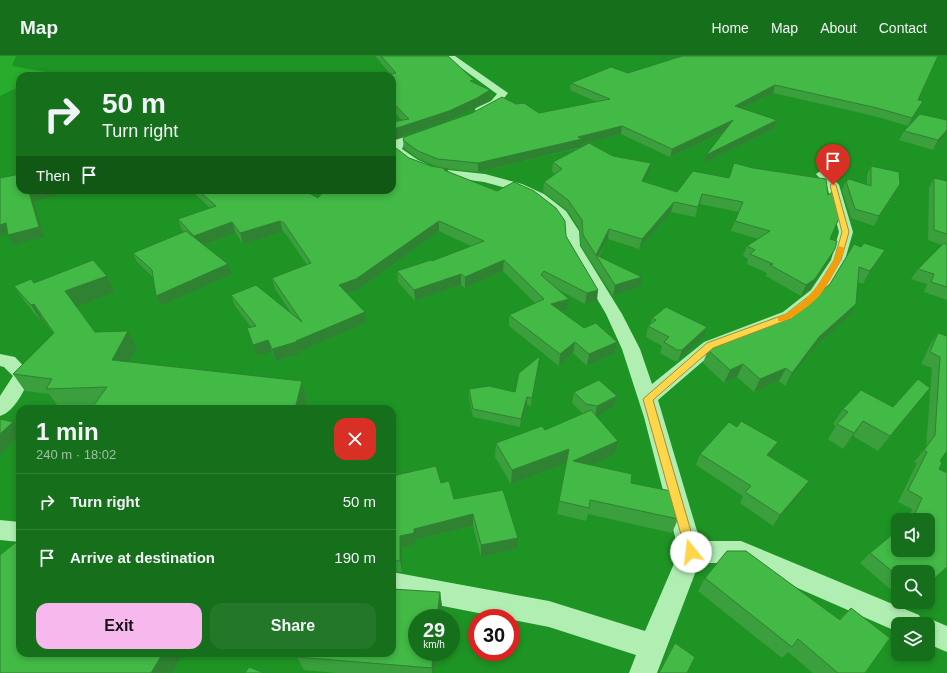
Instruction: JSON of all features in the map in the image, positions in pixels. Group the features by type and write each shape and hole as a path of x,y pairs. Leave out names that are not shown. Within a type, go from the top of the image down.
{"street":[{"path":"449,56 503,94 495,103 467,117"},
{"path":"439,128 400,142 396,150 414,163 436,172 485,178 518,187 539,197 561,214 572,231 573,246 614,314 631,349 691,552 652,647 643,673"},
{"path":"647,399 710,346 789,316 817,293 838,260 846,232 833,185 822,174"},
{"path":"0,360 9,361 23,375 11,396 0,409"},
{"path":"0,530 16,532"},
{"path":"691,552 742,552 894,617"},
{"path":"396,585 549,614 652,647"},
{"path":"935,634 947,639"}],"green space":[{"path":"0,56 16,56 12,66 46,72 16,72 16,88 0,96"}],"building":[{"path":"381,56 448,56 474,80 470,81 490,90 449,111 396,128 396,121 409,119 396,106 395,72"},
{"path":"682,56 938,56 918,100 923,101 912,118 877,108 775,85 735,106 777,120 706,155 733,120 672,149 622,126 578,137 582,139 478,163 438,159 418,151 403,140 404,137 472,113 502,97 516,104 524,103 539,113 610,99 571,83 611,67 628,73"},
{"path":"920,114 947,120 947,130 938,140 904,131"},
{"path":"589,143 613,156 651,163 642,181 677,192 693,171 729,178 734,163 753,168 826,179 828,195 834,191 840,216 830,239 837,241 835,249 815,279 806,285 770,265 773,264 750,254 755,250 747,246 770,231 735,221 743,202 702,194 698,207 674,202 642,239 609,229 596,255 642,277 615,285 583,235 582,220 568,200 544,182 562,169 553,162"},
{"path":"396,148 409,158 431,166 448,169 444,170 497,191 514,182 534,191 556,208 565,221 566,236 598,290 587,293 544,271 541,275 569,299 551,304 584,328 596,323 617,342 589,354 575,342 560,354 509,315 544,299 504,260 465,277 461,274 414,290 397,271 431,260 432,261 484,241 439,221 356,279 339,285 365,312 296,342 272,349 268,340 253,345 247,328 256,326 231,295 256,285 302,322 272,278 311,263 284,223 280,221 240,233 232,222 194,236 178,219 216,206 202,194 311,194 318,198 321,194 396,194"},
{"path":"871,166 899,172 900,184 879,216 855,209 846,181 849,179 871,186"},
{"path":"16,175 16,194 30,194 39,227 8,235 6,223 0,225 0,178"},
{"path":"934,178 947,181 947,234 934,230"},
{"path":"186,231 228,264 156,296 152,270 133,253"},
{"path":"864,243 885,250 870,271 859,267 856,304 819,337 792,373 786,368 760,379 743,364 730,370 708,350 762,328 768,321 776,318 782,321 794,311 802,308 830,284 854,244 861,247"},
{"path":"944,243 947,245 947,287 931,282 934,274 918,269"},
{"path":"93,260 107,276 65,291 95,332 128,331 112,360 302,381 296,405 94,405 107,387 46,389 52,379 13,374 54,333 34,304 31,305 14,286 31,279 34,283"},
{"path":"666,307 707,327 682,350 677,350 664,342 669,337 648,326 656,320 652,318"},
{"path":"938,333 947,336 947,451 940,461 942,463 939,469 947,473 947,567 935,578 935,565 891,565 891,570 870,553 891,536 891,557 935,557 935,513 915,513 922,498 908,490 927,452 924,450 935,435 940,357 930,352"},
{"path":"540,356 532,398 527,397 521,419 473,409 469,389 489,386 515,392 519,373"},
{"path":"918,379 930,388 890,436 863,421 854,433 837,424 848,412 843,409 861,390 893,407"},
{"path":"599,380 617,396 597,406 586,404 574,392"},
{"path":"591,410 618,441 573,461 632,474 631,483 671,491 678,519 590,500 589,508 559,501 569,449 512,470 496,443 542,426 545,430"},
{"path":"0,419 13,422 0,434"},
{"path":"741,421 778,442 767,455 809,481 780,515 745,492 751,486 700,454 729,422 737,427"},
{"path":"436,466 441,483 449,481 454,499 503,490 518,538 481,545 473,514 414,529 414,533 400,536 400,561 396,560 396,475"},
{"path":"16,542 16,657 161,657 151,673 0,673 0,555"},
{"path":"727,551 746,551 840,620 851,608 890,638 865,673 838,673 798,639 792,647 705,578"},
{"path":"396,589 440,592 438,609 408,609 408,661 432,661 432,668 297,657 396,657"},
{"path":"675,643 695,657 687,673 659,673"},
{"path":"249,667 264,673 245,673"}],"slow traffic":[{"path":"781,319 789,316 817,293 838,260 841,248"}],"route":[{"path":"691,552 654,417 647,399 710,346 789,316 817,293 838,260 846,232 833,185"}]}
